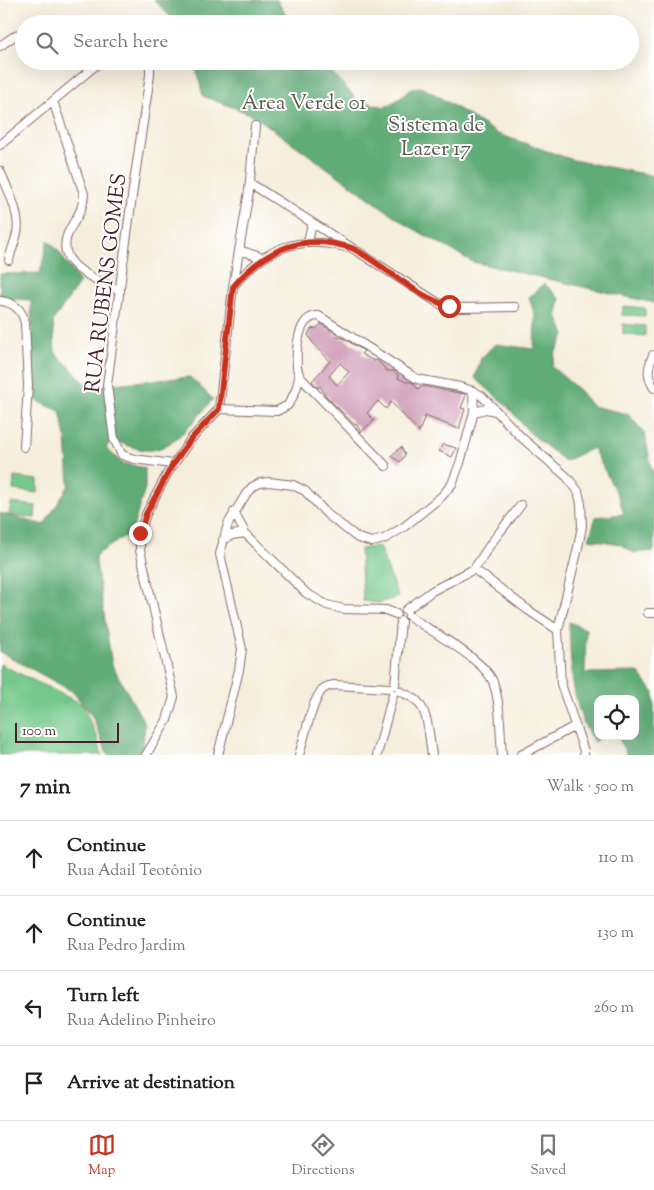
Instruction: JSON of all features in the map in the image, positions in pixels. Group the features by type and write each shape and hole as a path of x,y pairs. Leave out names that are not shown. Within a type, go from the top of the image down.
{"street":[{"path":"0,46 15,36"},
{"path":"0,145 90,70"},
{"name":"RUA RUBENS GOMES","path":"150,70 107,384 108,404 116,446 122,455 128,458 173,464"},
{"path":"53,101 84,194 83,206 67,236 66,252 77,270 120,291"},
{"path":"146,755 167,720 174,697 140,550 140,533 146,514 173,464 191,439 219,409 233,287 250,183 256,126"},
{"path":"0,171 18,223 9,260"},
{"path":"250,183 440,304 458,308 515,307"},
{"path":"308,242 312,223"},
{"path":"233,287 244,274 263,258 288,246 308,242 325,242 353,248"},
{"path":"239,250 263,258"},
{"path":"0,301 14,304 24,317 25,323 28,386 24,446"},
{"path":"386,466 299,376 297,368 301,328 306,320 319,316 417,379 473,391 482,396 521,437 567,477 578,491 581,504 582,526 558,630 561,684 584,755"},
{"path":"653,355 648,368 648,375 654,388"},
{"path":"219,409 270,411 283,409 292,399 299,376"},
{"path":"218,755 239,670 242,649 220,554 228,524 246,494 252,487 260,483 269,482 293,485 306,491 328,515 358,538 372,542 384,539 404,527 448,492 457,473 474,412 473,391"},
{"path":"474,412 486,409 497,411"},
{"path":"377,755 394,690 405,616 432,591 474,569 521,505"},
{"path":"234,512 245,533 306,593 327,605 343,609 386,610 396,614 400,609 405,616 450,643 487,671 493,681 497,697 502,755"},
{"path":"223,540 232,534 245,533"},
{"path":"474,569 558,630"},
{"path":"299,755 315,703 322,690 327,686 334,685 394,690 414,698 422,707 432,755"},
{"path":"521,755 575,726"}],"green space":[{"path":"154,0 277,0 286,15 168,15"},
{"name":"Área Verde 01","path":"196,70 330,70 357,100 385,107 399,99 412,88 420,87 433,93 498,134 573,160 654,176 654,303 473,262 407,225 253,115 203,96"},
{"path":"48,240 57,249 80,282 53,321 55,352 88,386 190,377 213,399 184,432 165,446 146,450 112,440 106,448 122,463 145,468 145,488 132,531 95,556 112,665 145,724 143,746 136,755 108,755 92,716 72,691 0,652 0,513 44,525 69,485 66,438 60,411 33,399 31,300 0,298 0,274 40,273"},
{"path":"544,283 560,299 557,315 565,335 555,353 552,367 580,391 592,406 628,414 645,434 654,474 654,551 634,553 620,544 589,539 596,517 624,514 619,498 593,448 565,461 529,432 507,406 475,378 481,358 495,344 534,349 535,316 529,297"},
{"path":"623,306 645,308 645,316 622,315"},
{"path":"623,324 645,326 645,336 623,334"},
{"path":"14,477 38,480 38,493 13,490"},
{"path":"11,503 36,506 35,518 9,515"},
{"path":"379,546 398,597 378,603 363,601 360,549"},
{"path":"569,622 586,629 585,673 638,672 654,693 654,755 627,755 620,740 639,740 639,695 594,695 594,740 597,740 594,742 580,714 571,668"},
{"path":"0,664 82,704 97,737 102,755 0,755"}],"building":[{"path":"321,324 337,337 343,338 364,351 361,354 374,361 377,360 387,371 393,371 399,376 398,378 406,382 412,382 418,389 421,386 465,394 461,408 465,409 459,429 425,416 419,432 391,402 386,409 378,401 367,413 374,420 361,432 356,424 326,396 320,386 318,388 312,381 330,361 308,335 311,329 317,328","holes":["340,363 349,372 337,385 329,376"]},
{"path":"443,444 456,448 452,457 439,451"},
{"path":"401,447 405,455 400,462 391,456"}],"route":[{"path":"140,533 146,514 173,464 191,439 219,409 233,287 244,274 263,258 288,246 308,242 325,242 353,248 416,290 440,304 449,306"}],"park label":[{"name":"Sistema de Lazer 17","path":"436,136"}]}
